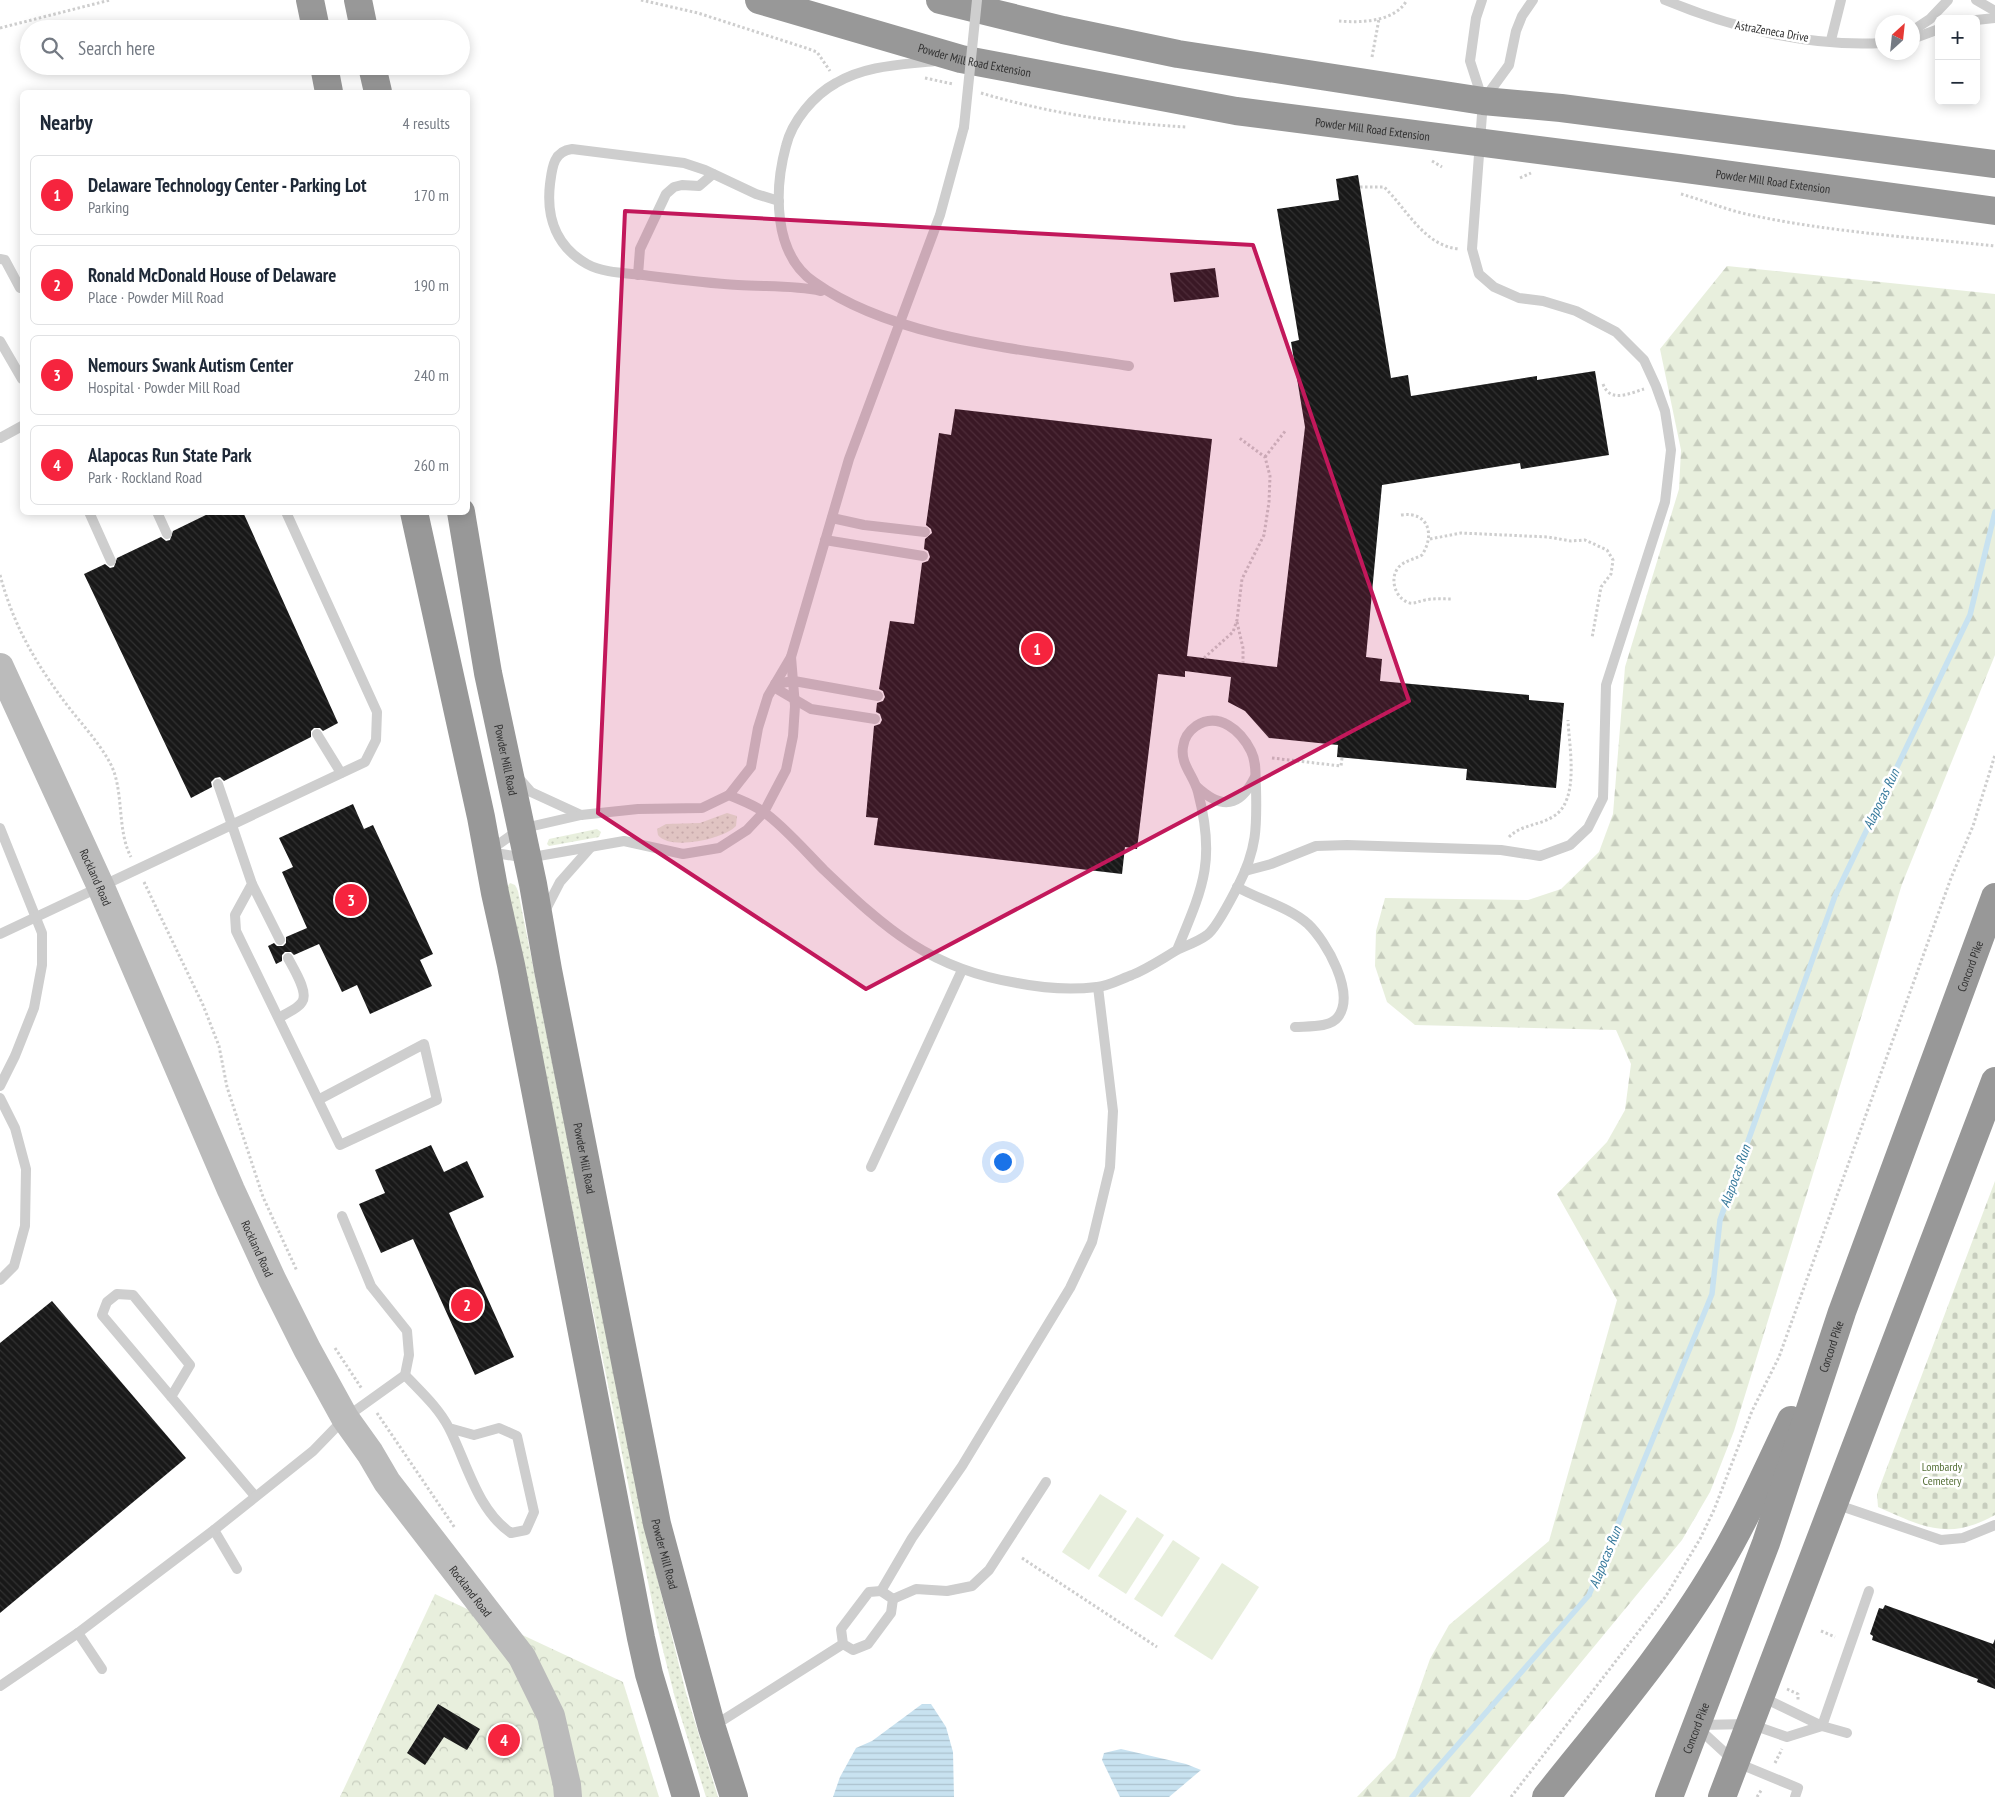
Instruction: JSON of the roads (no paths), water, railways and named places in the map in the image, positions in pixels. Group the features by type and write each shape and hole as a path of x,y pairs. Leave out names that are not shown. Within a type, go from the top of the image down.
{"highway":[{"path":"310,0 314,20"},
{"path":"358,0 362,20"},
{"name":"Powder Mill Road Extension","path":"759,0 961,59 1236,111 1480,144 1689,169 1995,211"},
{"path":"940,0 1063,30 1178,54 1483,101 1562,108 1995,164"},
{"path":"326,75 329,90"},
{"path":"374,75 378,90"},
{"path":"415,515 487,852 641,1638 649,1674 686,1797"},
{"name":"Powder Mill Road","path":"461,515 507,766 527,858 657,1524 712,1728 734,1797"},
{"name":"Concord Pike","path":"1669,1797 1766,1544 1842,1312 1995,897"},
{"path":"1722,1797 1995,1081"},
{"path":"1546,1797 1661,1650 1716,1570 1743,1521 1842,1312"}],"street":[{"name":"Rockland Road","path":"0,667 100,885 231,1190 307,1349 345,1418 370,1453 387,1482 522,1657 551,1716 568,1797"}],"lane":[{"path":"487,852 520,829 581,815 638,809 702,808 729,795 751,767 758,728 768,696 791,657 849,458 940,215 964,127 978,0"},
{"path":"1245,871 1271,864 1316,846 1347,845 1502,850 1540,856 1570,845 1588,828 1603,798 1606,684 1665,502 1671,450 1665,411 1644,360 1616,332 1576,311 1519,298 1494,287 1478,274 1472,249 1483,101 1470,61 1476,18 1482,0"},
{"path":"1483,101 1509,65 1516,32 1522,16 1533,0"},
{"name":"AstraZeneca Drive","path":"1665,0 1738,26 1800,38 1875,43"},
{"path":"1831,40 1841,0"},
{"path":"1920,26 1930,19 1948,0"},
{"path":"1976,0 1995,11"},
{"path":"1980,20 1995,18"},
{"path":"1920,36 1935,30"},
{"path":"830,293 799,269 788,252 782,230 779,201 786,145 810,103 836,83 874,67 961,59"},
{"path":"779,201 756,194 684,163 572,149 565,150 556,158 548,201 553,226 558,237 576,257 590,266 610,271 738,285 793,287 830,293 900,323 941,336 1129,366"},
{"path":"638,274 640,249 666,194 674,187 682,185 700,186 713,174"},
{"path":"0,259 5,260 20,288"},
{"path":"0,341 20,373"},
{"path":"0,438 20,427"},
{"path":"89,515 111,561"},
{"path":"158,515 168,534"},
{"path":"0,934 100,885 365,762 376,740 377,712 287,515"},
{"path":"832,518 864,525 925,532"},
{"path":"826,540 923,556"},
{"path":"487,852 527,858 624,841 683,854 719,848 747,830 764,812 786,770 794,736 794,682 791,657"},
{"path":"775,684 794,682 878,696"},
{"path":"775,684 777,689 811,709 875,719"},
{"path":"729,795 764,812 894,933 930,956 962,970 993,980 1034,986 1098,987 1149,968 1177,950 1209,934 1245,871 1257,832 1255,761 1250,749 1240,735 1229,725 1216,720 1204,722 1193,728 1186,737 1182,750 1184,764 1197,787 1206,826 1206,869 1199,898 1177,950"},
{"path":"317,734 341,773"},
{"path":"507,766 532,792 581,815"},
{"path":"1197,787 1208,797 1219,803 1230,802 1241,797 1255,776"},
{"path":"218,784 252,884 280,940"},
{"path":"0,828 42,933 42,965 34,1008 15,1056 0,1086"},
{"path":"539,923 560,882 591,847"},
{"path":"252,884 235,915 236,931 279,1018 318,1100 340,1145 437,1100 424,1044 318,1100"},
{"path":"1237,887 1258,899 1282,908 1308,924 1326,946 1337,968 1344,1004 1338,1017 1327,1024 1295,1027"},
{"path":"279,1018 301,1004 304,998 303,989 288,958"},
{"path":"871,1167 962,970"},
{"path":"881,1591 912,1538 962,1466 1060,1305 1092,1242 1110,1167 1113,1111 1098,987"},
{"path":"0,1098 14,1128 26,1169 25,1226 14,1266 0,1280"},
{"path":"0,1686 78,1633 214,1530 254,1496 313,1451 345,1418 368,1399 405,1375 409,1355 407,1331 371,1286 342,1216"},
{"path":"171,1397 190,1365 183,1353 133,1295 117,1294 107,1302 102,1315 254,1496"},
{"path":"405,1375 436,1408 449,1428 477,1490 496,1523 511,1533 526,1530 534,1512 517,1436 498,1428 474,1435 449,1428"},
{"path":"893,1599 916,1589 947,1590 972,1586 990,1570 1046,1482"},
{"path":"1834,1504 1942,1540 1963,1538 1995,1525"},
{"path":"214,1530 237,1568"},
{"path":"843,1644 841,1628 870,1592 881,1591 893,1599"},
{"path":"1822,1726 1869,1591"},
{"path":"843,1644 853,1650 868,1644 891,1613 893,1599"},
{"path":"78,1633 102,1669"},
{"path":"712,1728 843,1644"},
{"path":"1761,1696 1822,1726 1846,1733"},
{"path":"1696,1725 1750,1724 1788,1737 1822,1726"},
{"path":"1696,1725 1735,1762 1796,1793"}],"water":[{"path":"922,1704 931,1704 946,1727 953,1752 954,1797 833,1797 840,1777 856,1748 872,1741"},
{"path":"1121,1749 1186,1764 1201,1770 1169,1797 1120,1797 1102,1760 1104,1753"}],"waterway":[{"name":"Alapocas Run","path":"1412,1797 1589,1595 1712,1294 1720,1220 1835,896 1970,615 1995,512"}],"place":[{"name":"Delaware Technology Center - Parking Lot","path":"1037,649"},
{"name":"Nemours Swank Autism Center","path":"351,900"},
{"name":"Ronald McDonald House of Delaware","path":"467,1305"},
{"name":"Alapocas Run State Park","path":"504,1740"}],"park label":[{"name":"Lombardy Cemetery","path":"1942,1473"}]}
